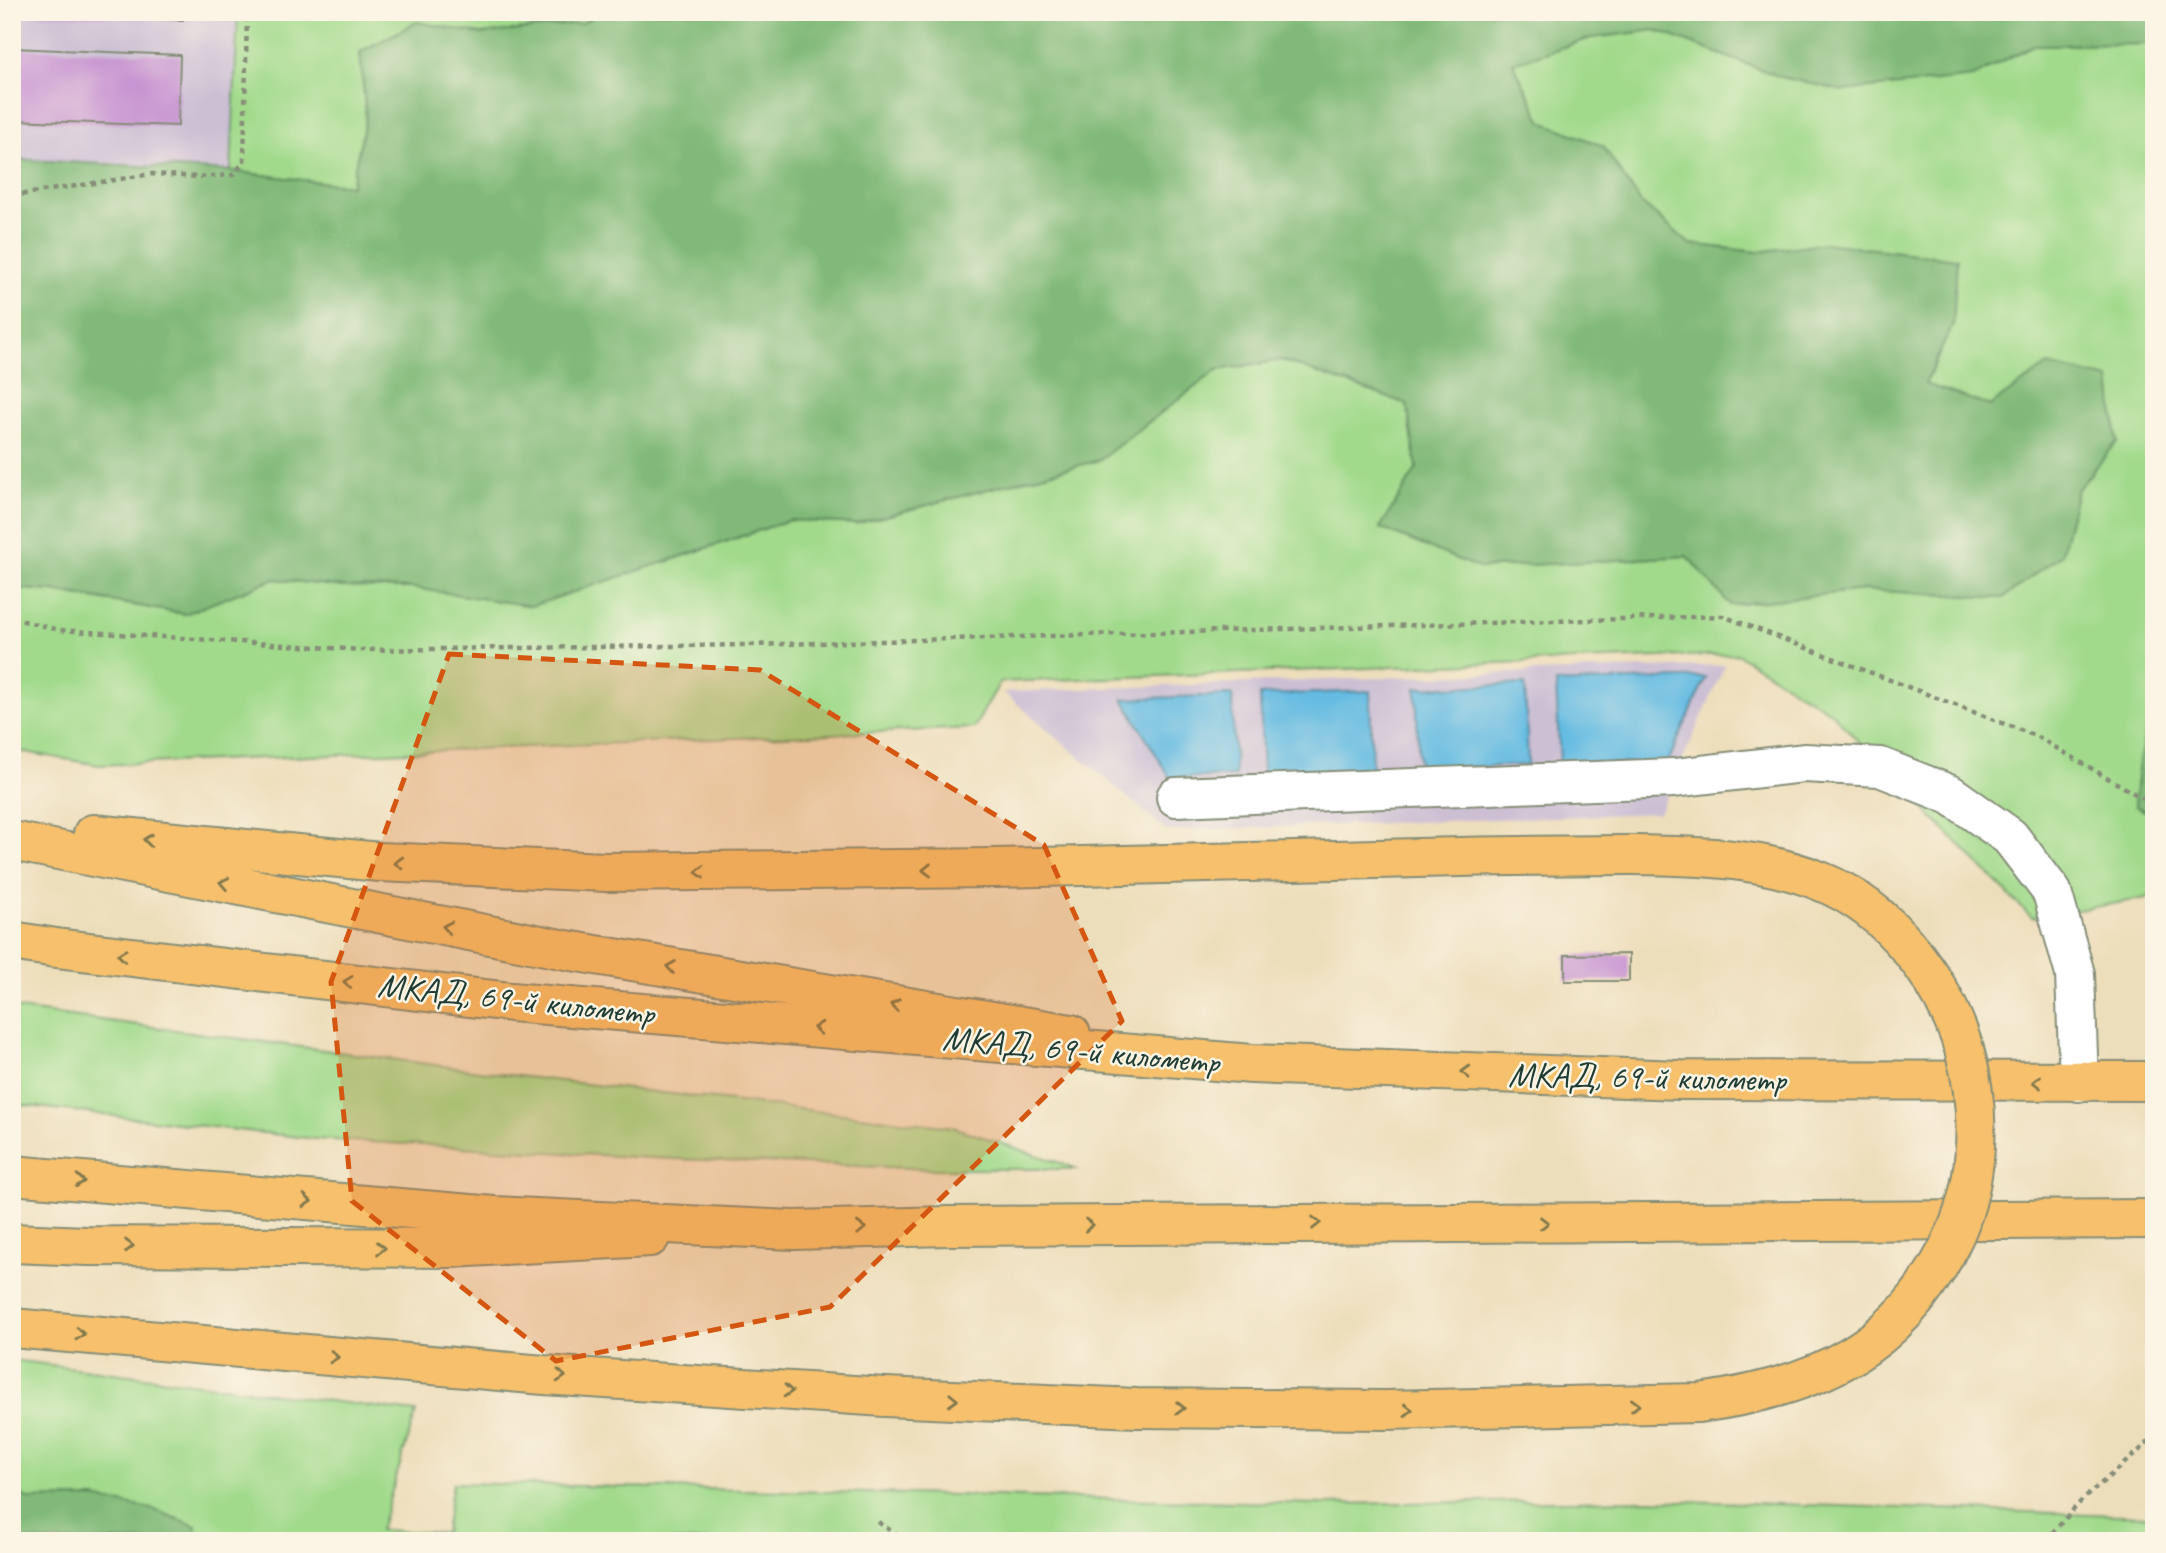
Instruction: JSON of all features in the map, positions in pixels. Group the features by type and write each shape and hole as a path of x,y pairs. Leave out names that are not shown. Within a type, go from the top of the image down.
{"main road":[{"path":"12,826 380,862 606,872 995,868 1572,855 1703,856 1782,868 1824,882 1859,903 1891,929 1941,993 1958,1030 1970,1070 1975,1138 1969,1192 1956,1231 1938,1268 1914,1302 1887,1332 1855,1354 1819,1373 1782,1387 1743,1397 1699,1403 1385,1410 1137,1408 885,1397 544,1375 12,1328"},
{"path":"12,841 566,950 1252,1064"},
{"name":"МКАД, 69-й километр","path":"12,940 511,1002 1252,1064 1680,1080 2154,1081"},
{"path":"12,1175 494,1216 793,1230"},
{"path":"12,1243 87,1246 452,1248 793,1230 989,1225 2154,1219"}],"lane":[{"path":"1175,797 1674,778 1804,763 1880,767 1951,794 2010,837 2052,892 2075,974 2078,1082"}],"path":[{"path":"12,196 152,174 198,177 233,175 244,162 247,12"},
{"path":"12,618 58,630 361,650 750,645 1723,616 2036,736 2154,805"},
{"path":"2045,1541 2083,1499 2154,1435"},
{"path":"878,1522 906,1541"}],"highlighted area":[{"path":"449,654 760,670 1044,845 1122,1021 830,1307 556,1361 352,1201 331,982"}],"shaded area":[{"path":"12,12 238,12 231,171 12,159"},
{"path":"1725,665 1659,813 1167,831 1003,692"}],"green space":[{"path":"238,12 600,12 582,23 481,34 417,22 360,52 366,117 351,186 231,171"},
{"path":"600,12 2154,12 2154,44 2033,45 1973,77 1843,91 1781,77 1656,30 1591,38 1513,63 1542,122 1603,146 1640,202 1690,244 1757,252 1825,243 1957,259 1953,324 1925,384 1990,406 2048,365 2110,379 2117,442 2077,490 2061,555 2003,598 1863,590 1730,605 1687,556 1479,568 1380,528 1417,468 1407,404 1281,360 1217,370 1099,460 855,524 790,520 532,606 413,588 345,587 274,579 185,614 53,591 12,588 12,159 231,171 351,186 366,117 360,52 417,22 481,34 582,23"},
{"path":"1656,30 1781,77 1973,77 2033,45 2154,44 2154,709 2140,756 2135,805 2154,816 2154,893 2146,898 2032,918 1832,713 1737,654 1000,682 974,728 99,765 12,750 12,588 52,591 184,614 274,579 345,587 413,588 666,562 790,520 855,524 1099,460 1217,370 1281,360 1407,404 1417,468 1380,528 1479,568 1687,556 1730,605 1863,590 2003,598 2061,555 2077,490 2117,442 2048,365 1990,406 1925,384 1953,324 1825,243 1757,252 1690,244 1640,202 1603,146 1542,122 1513,63 1591,38"},
{"path":"2154,709 2154,816 2135,806 2140,756"},
{"path":"12,1008 509,1075 953,1127 1078,1169 934,1169 651,1158 316,1139 12,1104"},
{"path":"12,1360 416,1412 380,1530 445,1533 453,1483 1322,1504 1650,1500 2151,1516 2154,1511 2154,1541 195,1541 195,1526 94,1498 27,1499 12,1488"},
{"path":"12,1488 28,1499 94,1498 152,1509 196,1526 195,1541 12,1541"}],"water":[{"path":"1706,677 1668,762 1560,766 1556,683"},
{"path":"1525,684 1528,765 1419,769 1416,688"},
{"path":"1370,691 1372,771 1263,775 1260,695"},
{"path":"1232,695 1235,776 1170,778 1123,699"}],"building":[{"path":"183,12 183,20 31,14"},
{"path":"12,48 180,55 178,126 12,120"},
{"path":"1629,954 1629,981 1565,981 1565,955"}]}
